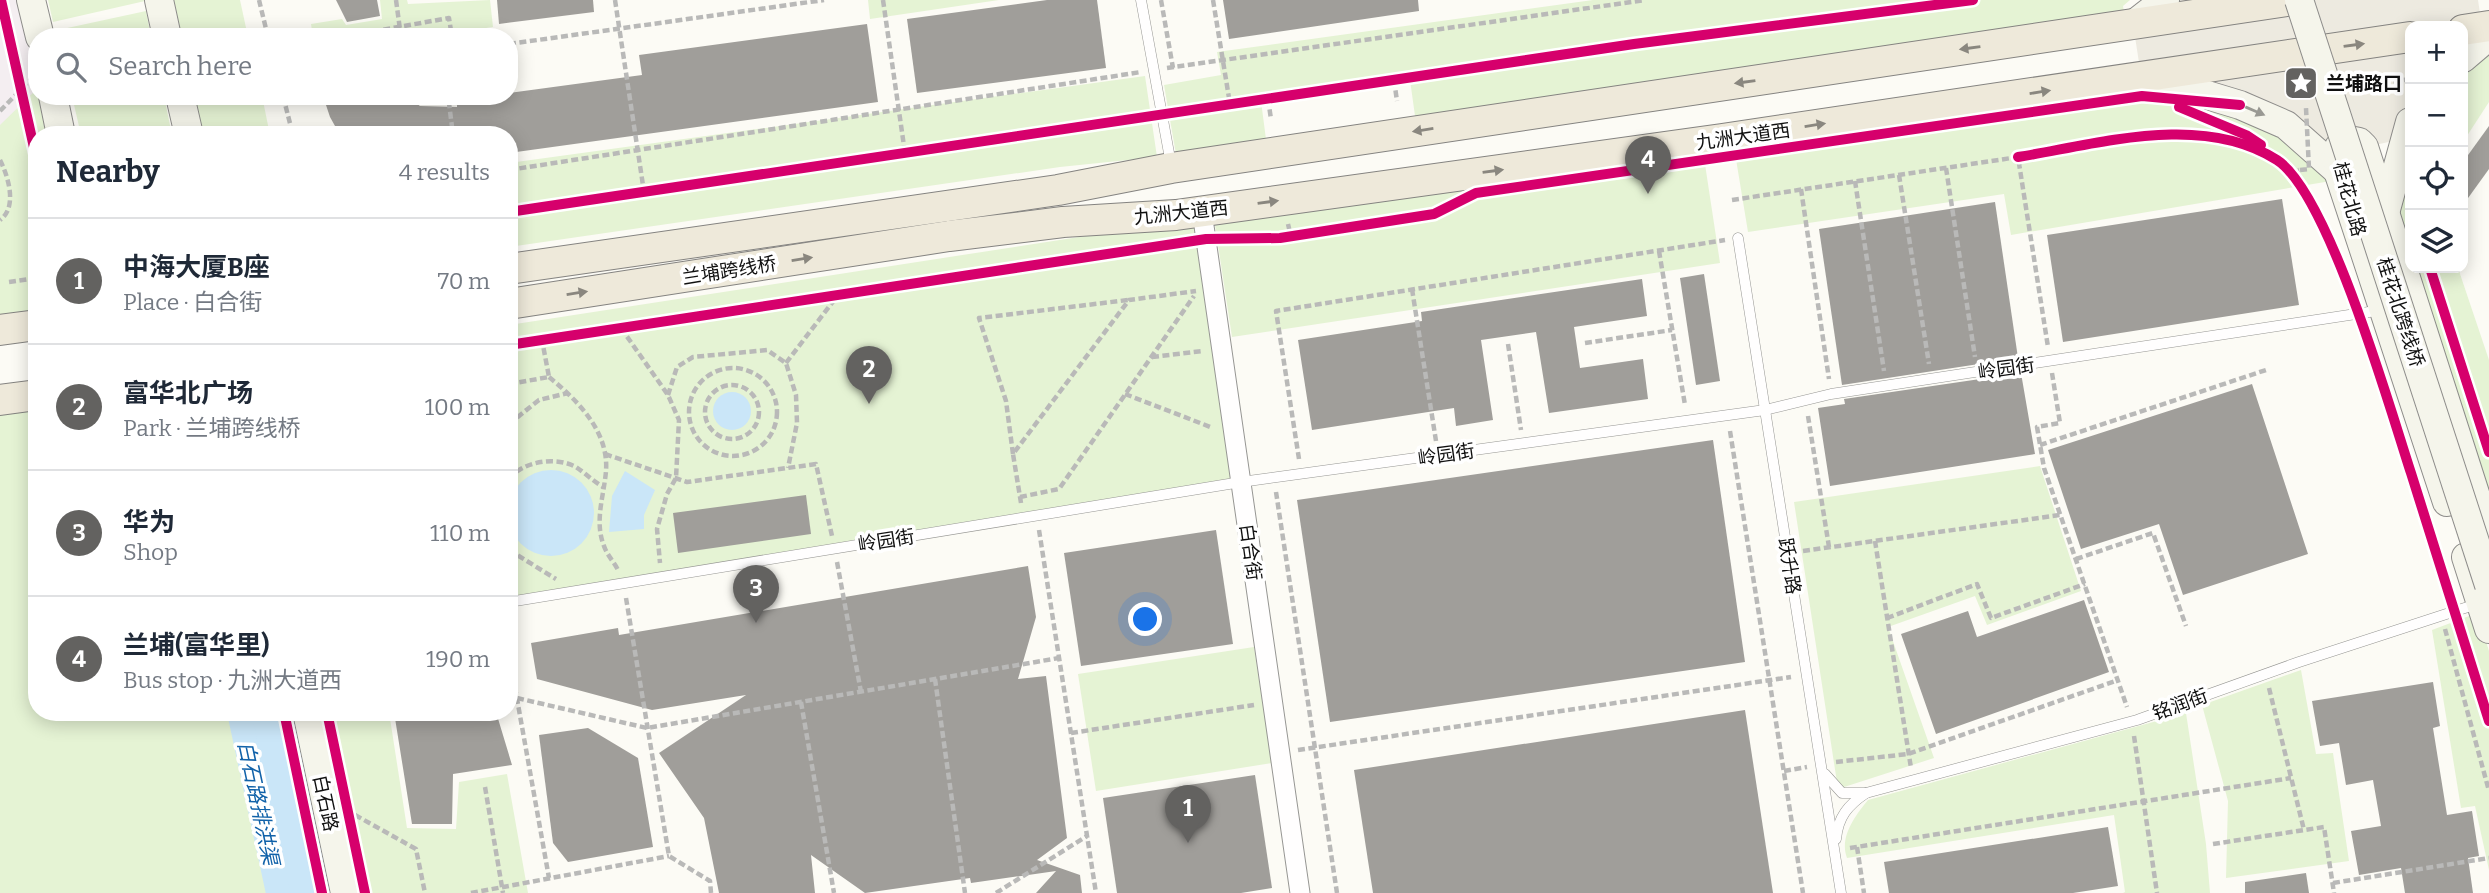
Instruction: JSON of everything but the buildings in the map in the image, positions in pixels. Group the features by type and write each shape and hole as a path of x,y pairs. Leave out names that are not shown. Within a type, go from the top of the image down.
{"main road":[{"path":"31,0 38,28"},
{"path":"159,0 165,28"},
{"path":"2134,24 2165,0"},
{"path":"518,252 941,188 1057,175 1171,168 2297,0"},
{"name":"桂花北跨线桥","path":"2297,0 2486,596"},
{"path":"2468,29 2489,26"},
{"path":"2468,54 2489,36"},
{"name":"九洲大道西","path":"949,236 1063,222 1189,214 1722,139 2405,38"},
{"path":"2144,76 2240,105 2286,125 2338,171"},
{"path":"54,105 59,126"},
{"path":"182,105 187,126"},
{"name":"桂花北路","path":"2489,537 2362,143 2349,140 2342,144 2337,157 2338,171 2384,310 2486,596 2489,629"},
{"path":"2385,213 2405,140"},
{"name":"兰埔跨线桥","path":"518,267 1058,190 1171,168"},
{"path":"528,335 1189,214"},
{"name":"兰埔跨线桥","path":"518,302 949,236"},
{"path":"0,349 27,331"},
{"path":"0,380 28,388"},
{"path":"0,400 28,392"},
{"name":"白石路","path":"309,721 345,893"}],"street":[{"name":"白合街","path":"1189,214 1205,290 1222,348 1300,893"}],"lane":[{"path":"1141,0 1171,168"},
{"name":"跃升路","path":"1738,239 1841,893"},
{"name":"岭园街","path":"518,601 1241,482 1765,410 1805,398 2384,310"},
{"name":"铭润街","path":"1821,764 1827,779 1842,793 1866,793 2132,721 2441,615 2486,596"},
{"name":"铭润街","path":"1835,850 1841,817 1852,803 1866,793"}],"path":[{"path":"259,0 266,28"},
{"path":"396,0 400,27"},
{"path":"615,0 644,192"},
{"path":"518,43 824,0"},
{"path":"883,0 905,153"},
{"path":"1161,0 1173,68"},
{"path":"1213,0 1230,104"},
{"path":"518,169 1154,70 1645,0"},
{"path":"1916,7 1933,3"},
{"path":"394,28 449,18 451,28"},
{"path":"19,76 24,101"},
{"path":"1382,82 1408,78"},
{"path":"1394,80 1397,101"},
{"path":"0,111 28,83"},
{"path":"1255,101 1280,97"},
{"path":"1268,99 1271,119"},
{"path":"1216,106 1242,103"},
{"path":"285,105 291,126"},
{"path":"449,105 452,126"},
{"path":"891,155 919,151"},
{"path":"2018,157 2031,155"},
{"path":"0,160 9,186 9,205 5,216 0,220"},
{"path":"2280,162 2295,175"},
{"path":"1946,168 1977,372"},
{"path":"1899,175 1931,379"},
{"path":"1854,181 1886,386"},
{"path":"1801,189 1831,394"},
{"path":"630,194 657,190"},
{"path":"1288,222 1286,238 1304,235"},
{"path":"1301,474 1276,311 1738,239"},
{"path":"1659,251 1688,421"},
{"path":"5,282 28,270"},
{"path":"5,282 28,279"},
{"path":"1412,289 1438,455"},
{"path":"1023,518 1006,401 979,318 1205,290"},
{"path":"1020,497 1059,489 1151,358 1205,290"},
{"path":"824,297 851,293"},
{"path":"786,363 838,295"},
{"path":"1013,454 1129,300"},
{"path":"607,330 634,326"},
{"path":"621,328 668,396 679,420 676,478 667,494 657,529 661,577"},
{"path":"1585,343 1672,330"},
{"path":"528,335 555,338"},
{"path":"528,335 548,377 568,393 590,418 605,454 599,524 604,547 624,583 669,856"},
{"path":"1508,344 1524,443"},
{"path":"1151,358 1222,348"},
{"path":"668,396 677,367 693,357 767,350 786,363 796,395 797,424 788,468"},
{"path":"741,369 755,373 774,394 776,421 771,434 750,452 737,456 721,454 708,448 697,437 690,423 689,408 701,381 714,372 741,369"},
{"path":"2040,444 2269,369"},
{"path":"518,382 548,377"},
{"path":"731,385 739,386 754,395 760,410 756,427 750,433 734,440 725,439 709,428 705,409 713,392 731,385"},
{"path":"518,417 538,400 568,393"},
{"path":"1125,394 1234,436"},
{"path":"1805,398 1829,547"},
{"path":"1728,415 1803,893"},
{"path":"605,454 687,482 816,464 835,549 861,692"},
{"path":"518,473 533,464 555,461 575,466 603,487"},
{"path":"1274,477 1337,893"},
{"path":"1788,553 2060,515"},
{"path":"1037,516 1096,893"},
{"path":"2076,559 2153,533 2186,626"},
{"path":"1874,541 1913,781"},
{"path":"518,556 575,592"},
{"path":"1887,618 1977,583 1991,618 2084,584"},
{"path":"2441,615 2489,791"},
{"path":"518,698 647,728 1059,658"},
{"path":"2265,674 2305,830"},
{"path":"1280,752 1807,675"},
{"path":"935,679 965,893"},
{"path":"1784,771 1908,754 2118,680"},
{"path":"801,702 834,893"},
{"path":"1071,733 1273,702"},
{"path":"518,704 549,878"},
{"path":"2132,721 2157,893"},
{"path":"1835,850 2291,778"},
{"path":"485,787 503,890"},
{"path":"348,811 351,825"},
{"path":"348,811 416,849 425,893"},
{"path":"2213,844 2325,827 2334,893"},
{"path":"996,893 1087,836"},
{"path":"1857,847 1864,893"},
{"path":"471,893 503,890 549,878 669,856 710,881 711,893"},
{"path":"2333,883 2489,858"}],"shaded area":[{"path":"0,0 31,0 36,28 28,28 28,105 37,105 37,126 28,126 28,182 0,330"},
{"name":"兰埔路口","path":"2143,0 2478,0 2483,34 2468,28 2468,21 2405,21 2405,120 2398,140 2328,155 2140,69 2131,11"}],"green space":[{"path":"48,0 145,0 145,1 53,22"},
{"path":"164,0 240,0 246,28 170,28"},
{"path":"380,0 407,0 408,4 490,0 493,27 312,28 311,24 342,19 346,25 382,19"},
{"path":"868,0 999,0 870,19"},
{"path":"1593,0 2130,0 2123,6 2125,19 1416,123 1410,80 1261,101 1267,147 1177,160 1164,85 1221,75 1217,52"},
{"path":"146,11 149,28 67,28"},
{"path":"2489,42 2489,102 2468,134 2468,84 2468,60"},
{"path":"1145,76 1157,157 1060,167 518,246 518,162"},
{"path":"2140,86 2282,134 2331,181 2011,235 2004,194 1748,232 1734,147"},
{"path":"28,98 28,105 41,105 46,126 28,126 28,316 0,323 0,125"},
{"path":"74,105 166,105 170,126 79,126"},
{"path":"187,105 264,105 268,126 192,126"},
{"path":"1703,151 1720,263 1232,337 1215,225"},
{"path":"2405,160 2405,255 2391,213"},
{"path":"1202,218 1240,482 518,601 518,324"},
{"path":"2411,273 2460,273 2489,360 2489,510"},
{"path":"28,397 28,721 240,721 276,893 0,893 0,401"},
{"path":"2040,466 2081,591 1987,625 1975,596 1888,627 1934,758 1838,789 1794,502"},
{"path":"2477,613 2489,651 2489,870 2475,806 2461,808 2432,630"},
{"path":"1254,647 1272,763 1096,791 1078,674"},
{"path":"2301,670 2316,754 2333,753 2349,861 2226,878 2228,801 2202,705"},
{"path":"2186,713 2206,844 2210,893 2123,893 2125,892 2114,815 1847,858 1847,835 1868,800"},
{"path":"322,721 390,721 407,828 456,829 459,782 507,774 528,893 358,893"}],"water":[{"path":"732,392 745,398 751,411 745,424 732,430 719,424 713,411 719,398"},
{"path":"551,470 568,473 582,482 593,505 591,530 582,544 568,553 551,556 534,553 518,541 518,485 534,473"},
{"path":"625,471 655,490 644,515 644,529 609,532 612,496"},
{"path":"242,721 309,721 345,893 279,893"}],"waterway":[{"name":"白石路排洪渠","path":"241,721 278,893"}],"cycle path":[{"path":"1,0 29,126"},
{"path":"518,211 1634,44 1973,0"},
{"path":"518,344 1206,239 1280,238 1434,214 1476,193 2142,96 2240,105"},
{"path":"2179,107 2246,135 2261,145"},
{"path":"2018,157 2149,136 2216,137 2248,146 2277,160 2297,181 2317,214 2356,305 2489,721"},
{"path":"2432,273 2489,452"},
{"path":"286,721 322,893"},
{"path":"329,721 365,893"}],"place":[{"name":"兰埔路口","path":"2301,83"},
{"name":"兰埔(富华里)","path":"1648,194"},
{"name":"富华北广场","path":"869,404"},
{"name":"华为","path":"756,623"},
{"name":"中海大厦B座","path":"1188,843"}]}
